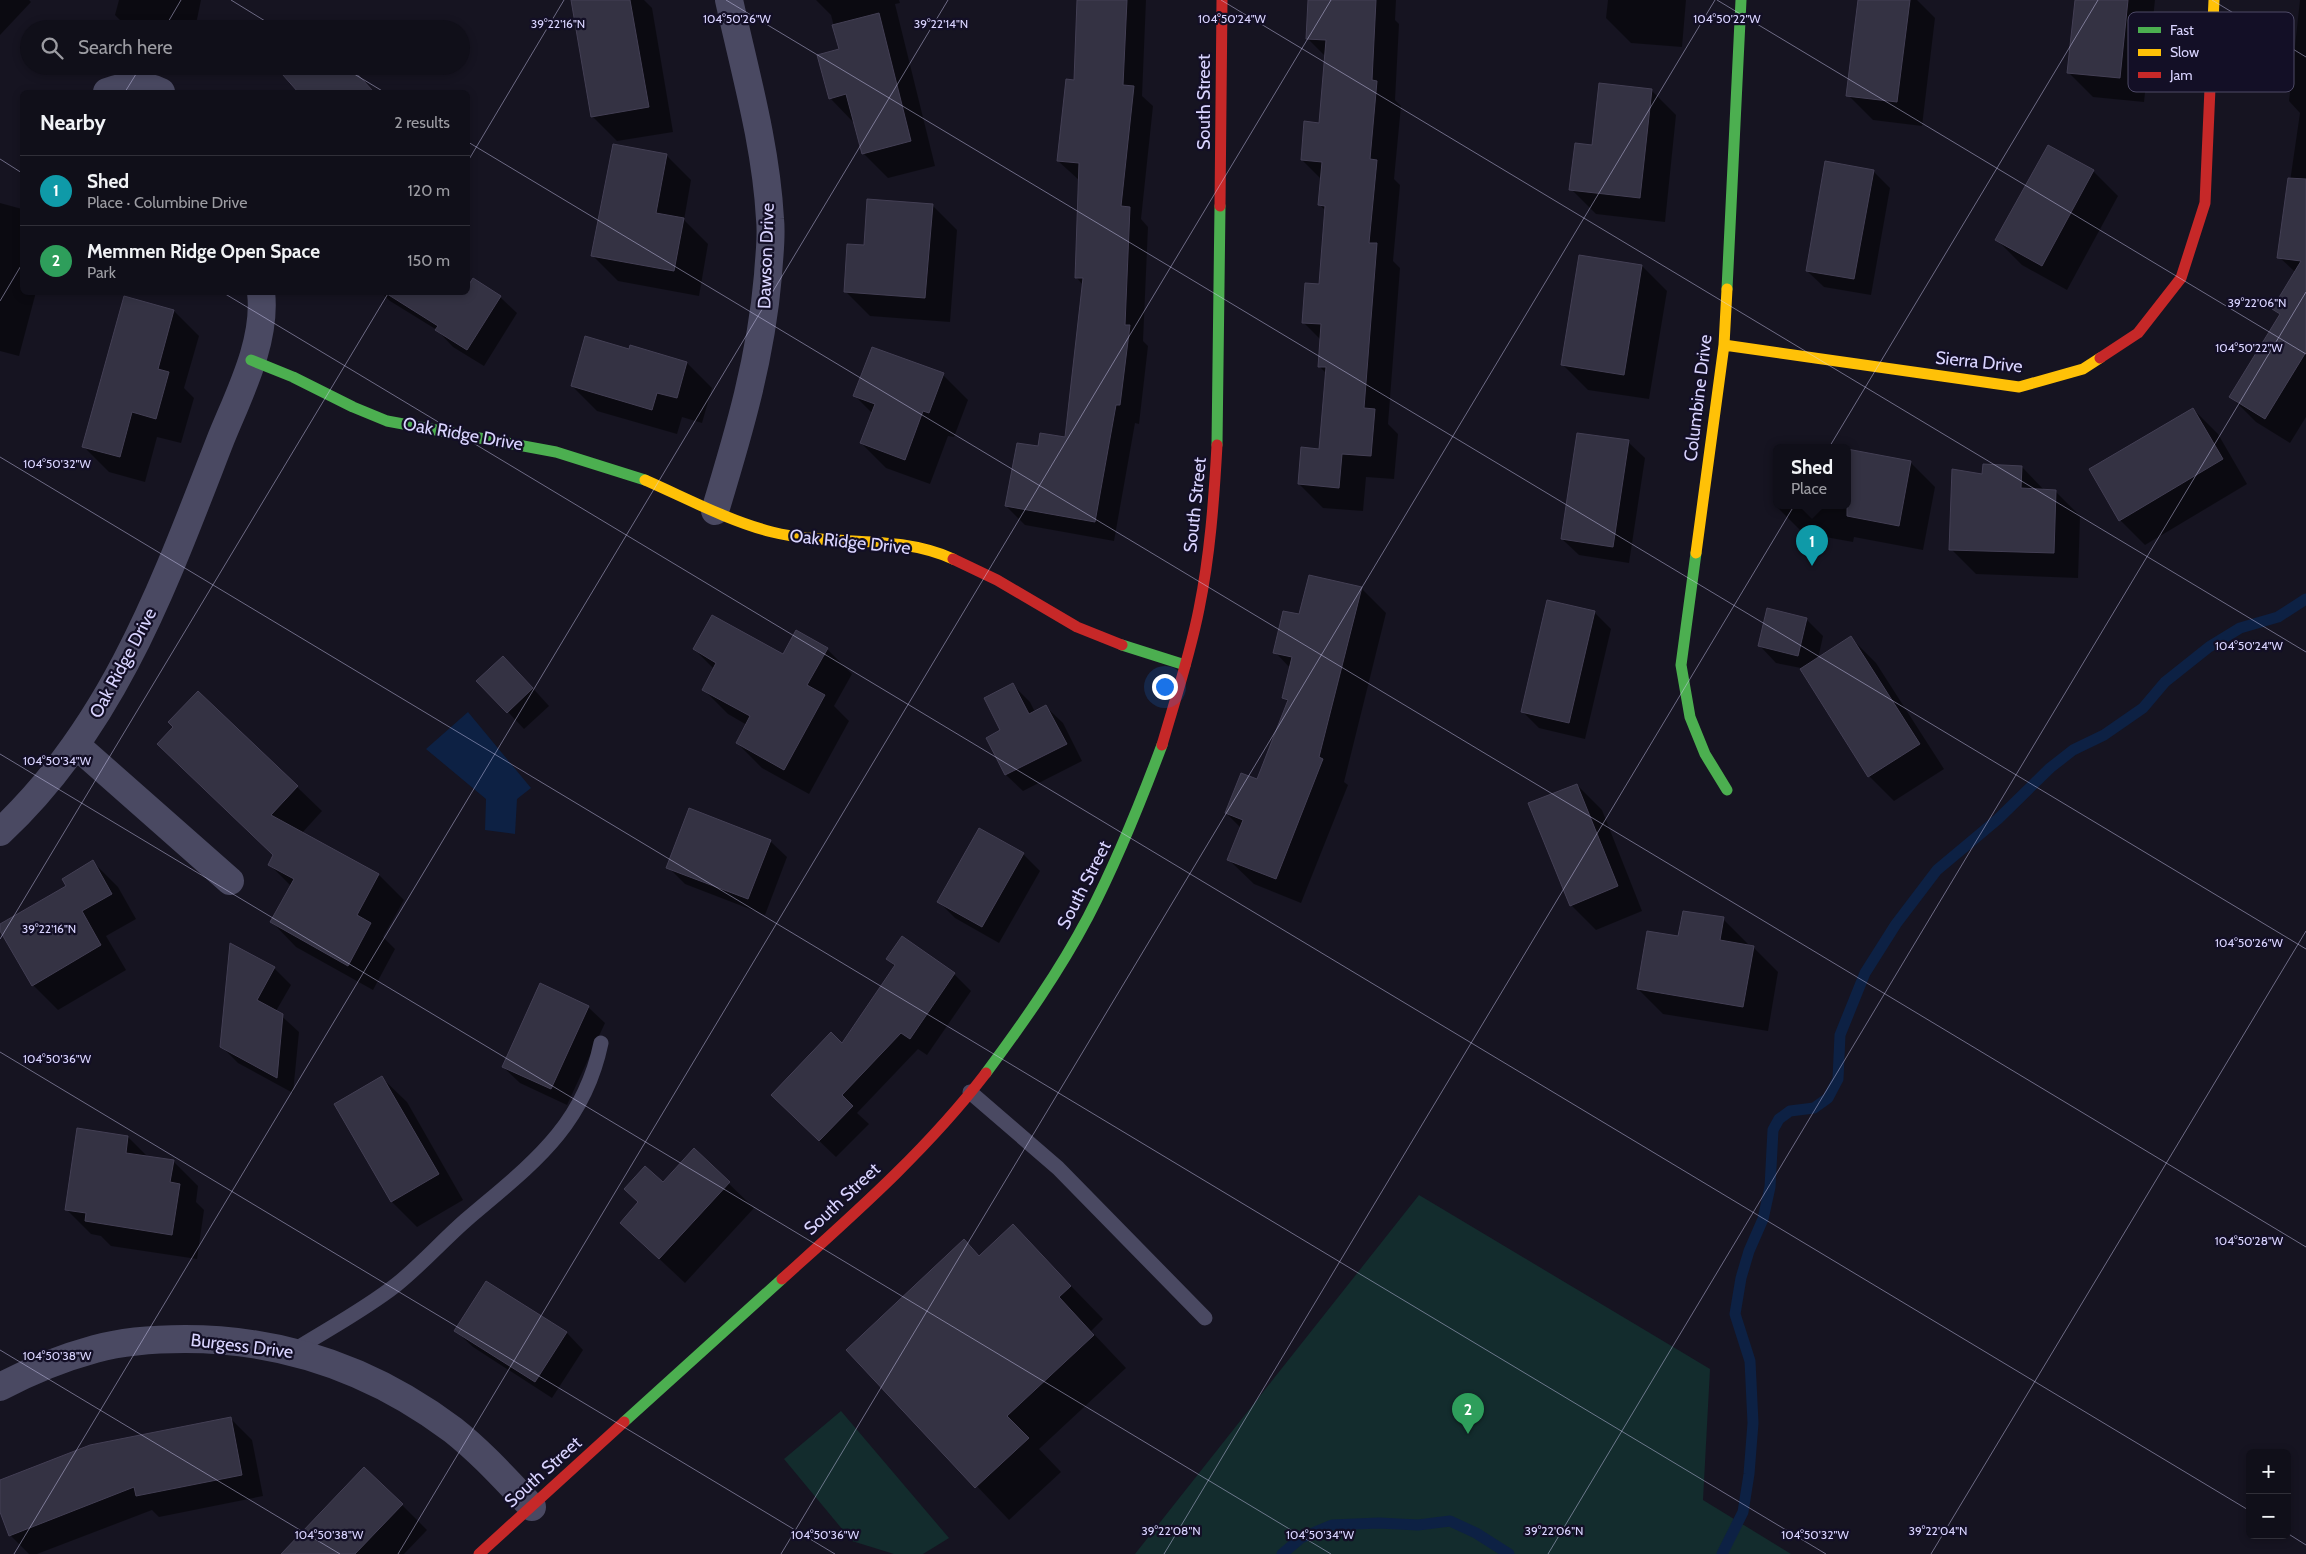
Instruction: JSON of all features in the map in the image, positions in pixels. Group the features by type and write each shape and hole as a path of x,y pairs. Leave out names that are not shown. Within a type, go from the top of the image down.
{"street":[{"name":"Dawson Drive","path":"715,511 746,407 758,356 766,300 770,221 760,141 728,0"},
{"name":"South Street","path":"479,1554 896,1172 941,1126 1015,1034 1061,966 1112,872 1149,782 1168,727 1203,591 1218,454 1222,0"},
{"name":"Columbine Drive","path":"1726,790 1705,754 1690,717 1681,665 1724,345 1741,0"},
{"path":"115,90 131,86 156,90"},
{"name":"Sierra Drive","path":"1724,345 2019,387 2083,369 2138,333 2181,278 2205,203 2210,92"},
{"path":"251,360 261,318 262,295"},
{"name":"Oak Ridge Drive","path":"0,832 51,780 77,746 122,670 172,564 251,360 293,377 353,407 387,421 556,452 644,480 751,526 793,537 895,543 948,557 997,580 1085,631 1185,665"},
{"path":"77,746 230,881"},
{"name":"Burgess Drive","path":"0,1387 29,1372 65,1358 125,1343 159,1339 208,1339 293,1351 342,1367 414,1404 453,1431 490,1463 532,1507"}],"lane":[{"path":"293,1351 396,1285 533,1163 557,1137 579,1105 596,1067 601,1042"},
{"path":"970,1092 1058,1168 1205,1318"}],"green space":[{"path":"1419,1195 1710,1369 1703,1500 1791,1554 1135,1554"},
{"path":"841,1411 949,1538 923,1554 894,1554 852,1541 784,1459"}],"water":[{"path":"468,712 531,788 517,799 515,834 485,830 486,799 426,749"}],"building":[{"path":"571,0 630,0 649,107 591,117"},
{"path":"1077,0 1127,0 1123,85 1134,86 1121,206 1130,207 1125,325 1130,325 1120,405 1116,405 1095,522 1005,506 1017,443 1038,446 1040,433 1065,437 1083,278 1075,278 1079,163 1057,161 1066,79 1074,80"},
{"path":"1308,0 1376,0 1372,80 1377,81 1370,159 1377,160 1369,243 1377,243 1364,408 1375,409 1371,456 1342,454 1339,488 1298,484 1301,447 1319,449 1326,367 1318,367 1321,324 1302,323 1305,283 1319,284 1325,206 1318,205 1322,162 1301,160 1304,121 1319,123 1326,40 1306,39"},
{"path":"1858,0 1910,0 1897,102 1846,96"},
{"path":"2075,0 2128,0 2120,78 2067,73"},
{"path":"879,13 911,141 862,154 846,94 829,99 817,55 839,49 832,25"},
{"path":"283,75 358,75 372,90 296,90"},
{"path":"1599,83 1652,89 1640,198 1569,190 1575,143 1592,145"},
{"path":"613,144 667,154 656,213 684,218 674,271 591,256"},
{"path":"2048,145 2094,170 2042,266 1995,240"},
{"path":"1825,161 1874,170 1854,279 1806,271"},
{"path":"2288,178 2306,179 2306,352 2265,419 2229,397 2280,314 2272,309 2301,261 2277,258"},
{"path":"867,199 933,204 925,298 844,292 847,244 864,245"},
{"path":"1579,255 1642,265 1624,375 1561,365"},
{"path":"473,278 501,296 467,350 435,330 438,326 389,295 470,295 470,283"},
{"path":"124,296 174,310 158,369 169,372 156,419 132,412 120,457 82,447"},
{"path":"585,336 629,349 630,345 687,362 677,398 657,393 652,410 571,386"},
{"path":"872,347 944,373 929,413 923,411 905,460 860,443 875,404 853,396"},
{"path":"2193,408 2223,459 2119,521 2089,469"},
{"path":"1577,433 1629,440 1613,547 1561,539"},
{"path":"1851,450 1911,461 1899,526 1847,516 1847,509 1851,509"},
{"path":"1983,464 2022,466 2021,488 2056,490 2054,553 1949,550 1952,469 1982,474"},
{"path":"1309,575 1362,587 1319,757 1323,759 1276,879 1227,860 1243,820 1225,813 1241,773 1257,779 1288,700 1282,698 1292,657 1273,653 1283,611 1299,614"},
{"path":"1547,600 1595,611 1569,723 1521,712"},
{"path":"1767,608 1807,618 1798,656 1758,646"},
{"path":"712,615 783,654 796,630 828,648 807,685 825,695 784,770 736,743 750,716 702,690 716,663 693,649"},
{"path":"1851,636 1920,744 1868,777 1800,669"},
{"path":"503,656 533,688 507,713 476,681"},
{"path":"1013,683 1029,714 1046,705 1067,744 1005,775 986,738 1000,730 984,698"},
{"path":"198,691 298,786 271,815 379,874 357,915 371,923 348,966 270,922 294,879 268,865 273,855 157,744 173,727 168,722"},
{"path":"1577,784 1618,886 1570,906 1528,803"},
{"path":"689,808 771,840 748,899 666,868"},
{"path":"979,828 1024,853 982,927 937,902"},
{"path":"93,860 112,894 82,911 101,945 32,986 0,931 0,924 66,886 62,879"},
{"path":"1683,911 1724,917 1720,940 1754,946 1743,1007 1637,989 1647,931 1678,936"},
{"path":"902,936 955,973 910,1039 901,1033 842,1095 853,1106 819,1141 771,1095 831,1032 842,1043 895,965 886,959"},
{"path":"230,943 275,967 257,1000 283,1014 277,1078 220,1047"},
{"path":"540,983 589,1006 551,1089 502,1067"},
{"path":"382,1076 439,1174 391,1202 334,1104"},
{"path":"77,1128 128,1136 126,1153 174,1160 170,1182 180,1184 172,1235 85,1221 86,1213 65,1210"},
{"path":"694,1148 730,1182 659,1259 620,1223 638,1202 624,1189 645,1166 663,1182"},
{"path":"1013,1224 1071,1286 1059,1297 1094,1335 1007,1416 1029,1438 975,1488 846,1350 964,1239 979,1256"},
{"path":"486,1281 567,1332 535,1382 454,1331"},
{"path":"231,1417 242,1475 136,1496 134,1487 9,1536 0,1512 0,1480 90,1445"},
{"path":"364,1467 403,1504 355,1554 281,1554"}],"waterway":[{"path":"1722,1554 1743,1512 1749,1474 1753,1423 1750,1361 1735,1314 1741,1278 1749,1251 1763,1219 1770,1187 1773,1130 1779,1119 1790,1111 1814,1108 1828,1098 1838,1079 1840,1035 1865,973 1896,924 1937,870 1998,819 2050,768 2073,750 2104,735 2143,708 2165,682 2209,647 2240,628 2278,617 2306,599"},
{"path":"1282,1554 1301,1538 1332,1525 1379,1523 1418,1525 1450,1521 1476,1533 1509,1554"}],"traffic: fast":[{"path":"1727,289 1741,0"},
{"path":"1217,445 1220,206"},
{"path":"251,360 293,377 353,407 387,421 556,452 645,480"},
{"path":"1696,553 1681,665 1690,717 1705,754 1727,790"},
{"path":"1122,645 1185,665"},
{"path":"986,1073 1040,997 1088,917 1128,832 1162,745"},
{"path":"624,1422 782,1279"}],"traffic: slow":[{"path":"2213,12 2214,0"},
{"path":"1696,553 1724,345 1727,289"},
{"path":"1724,345 2019,387 2083,369 2100,358"},
{"path":"645,480 724,515 772,532 818,539 909,546 953,559"}],"traffic: jam":[{"path":"1220,206 1222,0"},
{"path":"2100,358 2138,333 2181,278 2205,203 2210,92"},
{"path":"1162,745 1191,643 1203,589 1211,527 1217,445"},
{"path":"953,559 997,580 1077,627 1122,645"},
{"path":"782,1279 863,1206 915,1155 986,1073"},
{"path":"479,1554 624,1422"}],"place":[{"name":"Shed","path":"1812,566"},
{"name":"Memmen Ridge Open Space","path":"1468,1434"}]}
